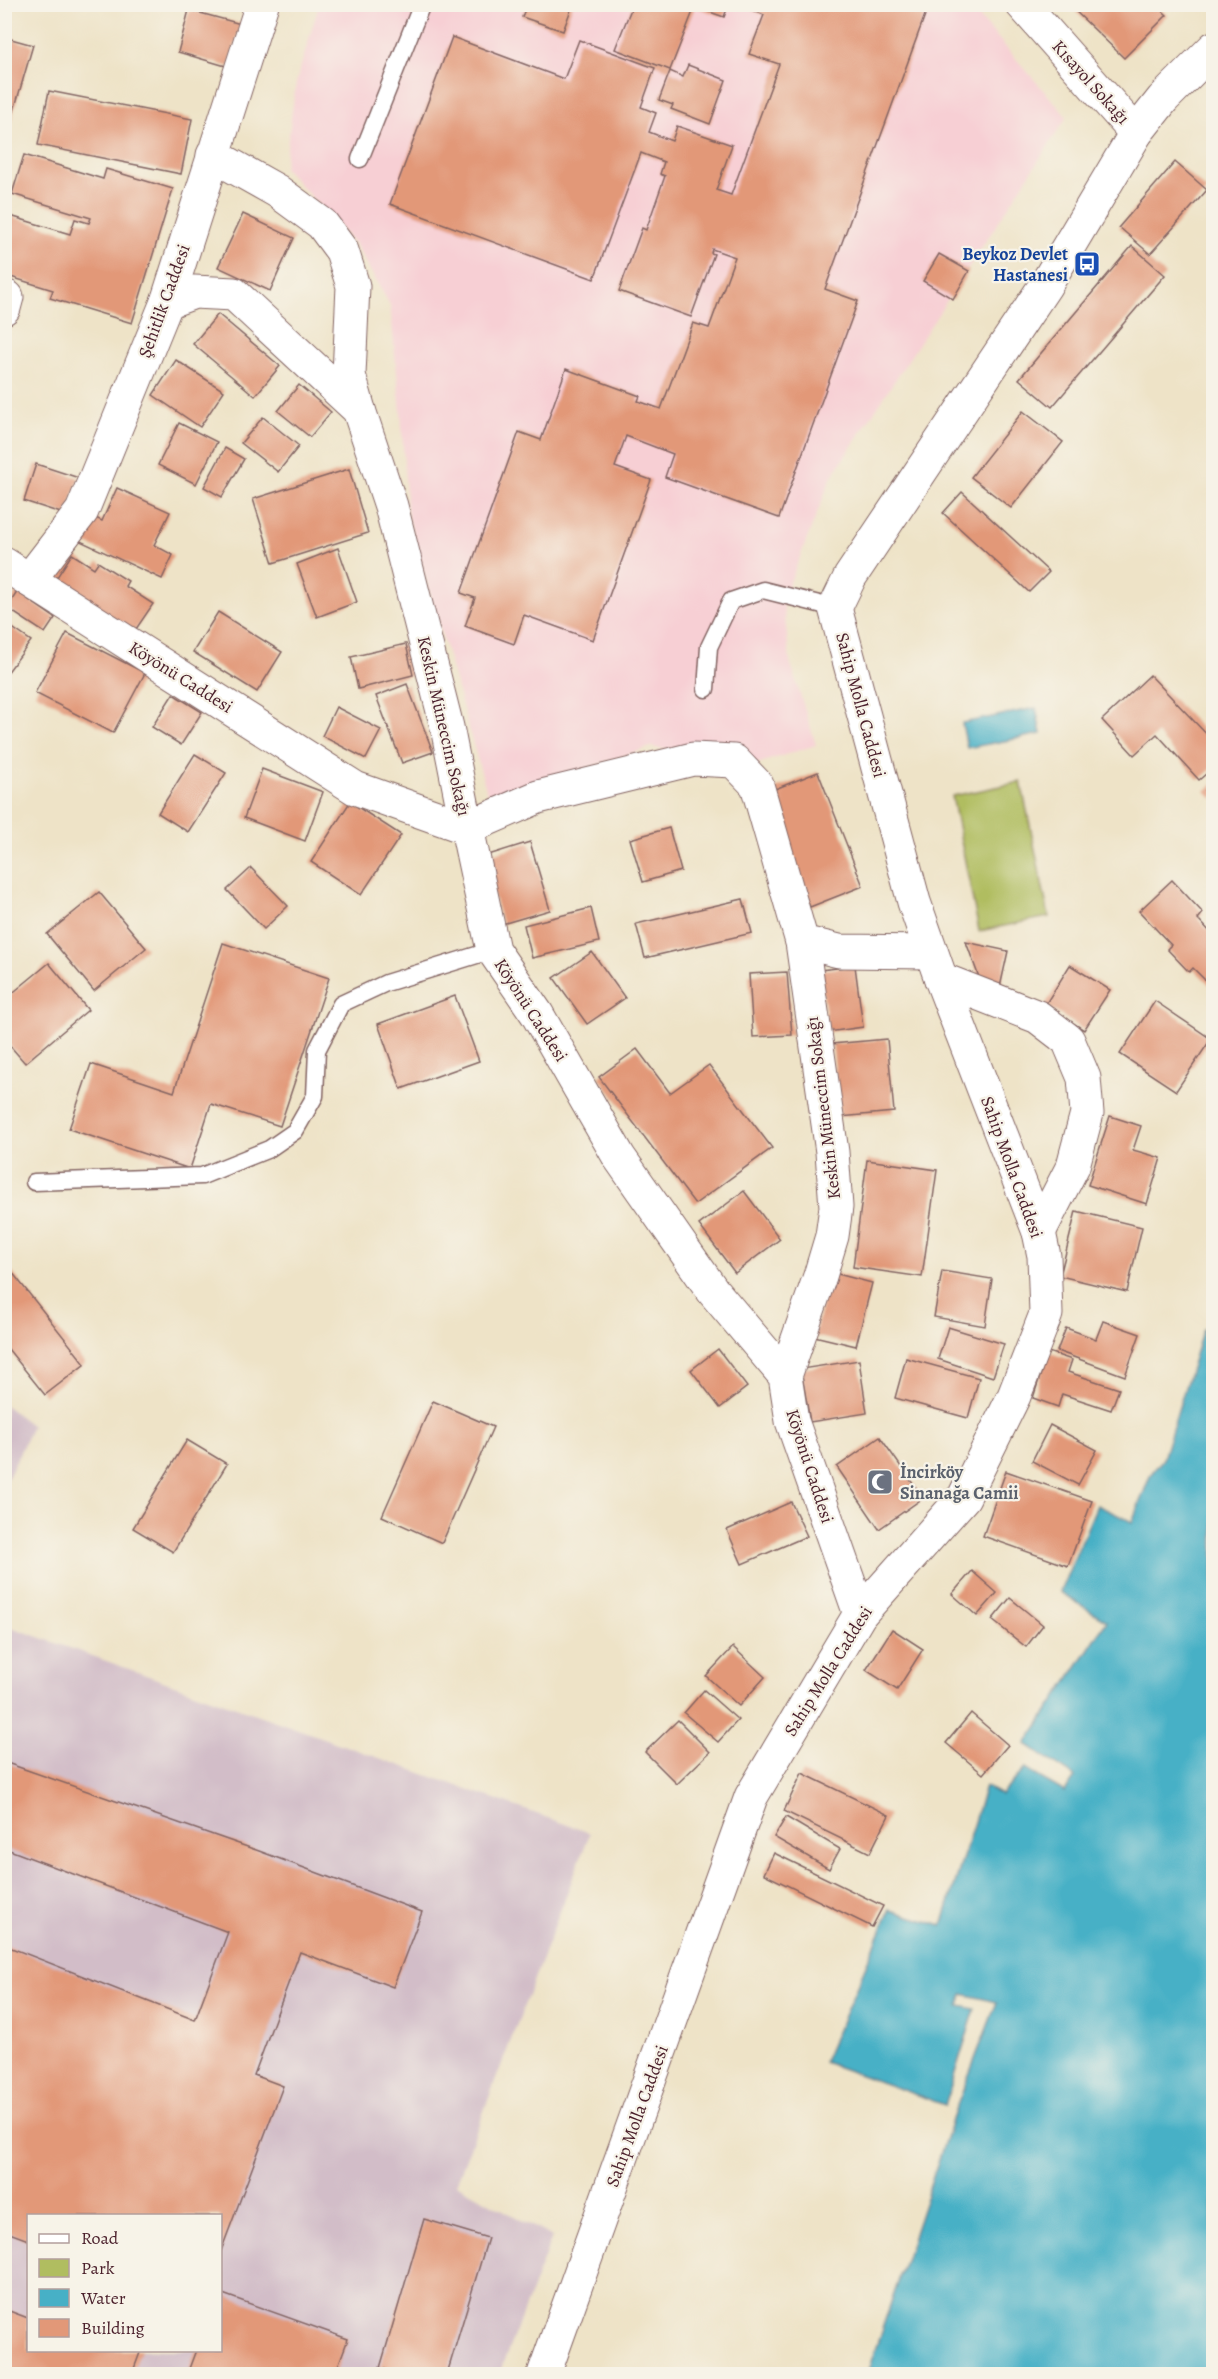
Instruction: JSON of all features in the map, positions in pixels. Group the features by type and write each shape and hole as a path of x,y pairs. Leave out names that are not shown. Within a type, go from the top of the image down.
{"street":[{"name":"Şehitlik Caddesi","path":"17,572 82,511 166,302 262,4"},
{"name":"Kısayol Sokağı","path":"1022,4 1136,133"},
{"name":"Sahip Molla Caddesi","path":"544,2374 751,1797 860,1614 964,1497 1014,1396 1046,1314 1044,1256 1039,1232 914,902 835,608 850,577 1045,286 1136,133 1163,99 1214,48"},
{"name":"Keskin Müneccim Sokağı","path":"213,155 277,191 322,224 342,251 353,286 349,375 400,541 447,726 467,828 549,794 693,759 734,761 758,785 802,942 832,1152 836,1207 832,1236 820,1276 785,1376"},
{"path":"166,302 195,292 234,294 360,410"},
{"name":"Köyönü Caddesi","path":"17,572 355,788 467,828 493,950 537,1014 619,1156 713,1291 785,1376 792,1421 860,1614"},
{"path":"802,942 839,951 936,965 1038,1017 1068,1040 1084,1078 1087,1113 1073,1166 1039,1232"}],"lane":[{"path":"360,159 422,4"},
{"path":"706,689 709,647 731,601 763,590 835,608"},
{"path":"34,1182 202,1176 269,1149 295,1131 315,1096 317,1050 341,1004 386,983 493,950"}],"shaded area":[{"path":"319,5 969,5 1067,117 831,478 783,600 790,662 816,745 741,769 722,759 651,747 489,800 407,512 401,413 390,305 355,244 284,168 296,83"},
{"path":"5,1405 32,1426 5,1484"},
{"path":"5,1625 590,1833 456,2184 552,2237 499,2374 5,2374"}],"green space":[{"path":"1021,782 1049,917 979,931 952,796"}],"water":[{"path":"1036,708 1041,734 967,748 962,723"},
{"path":"1203,1329 1214,1331 1213,2374 867,2374 955,2111 997,2002 962,1994 959,2006 975,2009 945,2105 824,2062 890,1910 942,1926 985,1786 1001,1795 1025,1769 1065,1792 1075,1777 1026,1744 1107,1621 1060,1592 1097,1505 1132,1522 1151,1474 1163,1459"}],"building":[{"path":"527,4 573,4 563,31 522,17"},
{"path":"633,4 729,4 724,17 693,6 694,9 670,70 615,49"},
{"path":"737,4 929,4 825,289 858,301 779,518 665,477 673,454 626,436 615,467 651,480 593,640 524,615 514,644 465,626 475,598 461,593 519,432 541,440 566,369 640,396 638,401 661,409 693,323 709,328 735,257 712,249 711,253 714,254 691,317 619,291 642,228 646,230 665,176 660,174 664,162 641,153 594,279 390,204 452,37 564,79 579,40 655,68 641,107 656,113 649,132 672,141 677,126 732,145 716,190 731,195 779,64 749,54 764,15"},
{"path":"1069,5 1156,5 1167,15 1124,58"},
{"path":"189,10 241,24 229,67 178,52"},
{"path":"4,37 33,45 8,131 4,130"},
{"path":"688,65 726,80 710,124 671,109 673,105 659,100 670,71 683,77"},
{"path":"49,91 192,119 181,174 38,145"},
{"path":"24,155 103,179 106,169 173,189 132,323 50,298 53,290 4,275 4,223 7,215 70,234 75,219 89,223 91,218 12,194"},
{"path":"1175,162 1207,190 1150,254 1119,227"},
{"path":"243,214 294,238 270,291 218,267"},
{"path":"1132,246 1165,275 1052,407 1019,379"},
{"path":"939,254 969,271 953,299 923,281"},
{"path":"218,314 280,366 255,396 193,344"},
{"path":"176,360 224,391 200,427 153,395"},
{"path":"299,385 331,412 310,437 278,411"},
{"path":"1023,411 1063,442 1011,508 971,477"},
{"path":"263,417 299,446 278,472 241,443"},
{"path":"179,423 217,442 196,484 158,465"},
{"path":"225,448 244,459 222,497 204,487"},
{"path":"36,464 79,478 67,515 24,501"},
{"path":"349,469 368,533 273,563 253,499"},
{"path":"117,488 170,512 154,545 173,555 162,579 78,540 89,515 102,521"},
{"path":"962,492 1049,572 1029,592 943,513"},
{"path":"338,548 357,602 317,617 297,564"},
{"path":"72,554 94,568 98,562 128,581 125,586 153,604 134,632 55,580"},
{"path":"17,592 55,618 45,633 7,608"},
{"path":"218,612 282,652 257,692 193,652"},
{"path":"4,622 31,641 4,677"},
{"path":"67,633 145,673 113,733 35,693"},
{"path":"406,644 413,675 358,689 351,657"},
{"path":"1150,675 1214,742 1214,767 1199,780 1157,734 1134,755 1102,720"},
{"path":"407,684 433,752 402,763 376,696"},
{"path":"173,694 202,712 181,745 152,727"},
{"path":"336,707 381,730 366,759 322,736"},
{"path":"195,754 226,773 188,832 158,813"},
{"path":"262,769 323,792 305,841 244,818"},
{"path":"818,772 863,886 810,907 765,793"},
{"path":"1214,783 1214,800 1205,791"},
{"path":"350,802 401,835 361,895 311,862"},
{"path":"669,828 681,871 643,882 630,839"},
{"path":"530,842 550,910 502,924 482,857"},
{"path":"251,868 288,906 264,929 227,890"},
{"path":"1172,880 1203,913 1198,919 1214,936 1214,989 1193,968 1189,972 1167,949 1171,945 1139,911"},
{"path":"99,892 146,948 94,991 47,934"},
{"path":"743,899 752,933 645,958 636,924"},
{"path":"591,908 599,942 532,958 524,925"},
{"path":"966,942 1008,951 999,992 983,988"},
{"path":"223,943 329,978 280,1126 211,1104 190,1169 69,1129 91,1064 174,1092"},
{"path":"592,952 625,998 587,1024 554,978"},
{"path":"49,963 88,1010 25,1063 4,1039 4,1000"},
{"path":"1070,965 1110,990 1084,1030 1045,1005"},
{"path":"855,966 863,1027 828,1032 820,970"},
{"path":"787,972 792,1035 753,1037 749,974"},
{"path":"455,996 479,1061 401,1089 378,1024"},
{"path":"1155,1001 1211,1039 1176,1091 1120,1054"},
{"path":"887,1039 894,1112 840,1117 832,1044"},
{"path":"637,1049 670,1093 709,1065 772,1148 695,1204 599,1077"},
{"path":"1110,1116 1141,1126 1133,1150 1161,1158 1147,1204 1088,1185"},
{"path":"867,1160 937,1170 922,1277 853,1267"},
{"path":"744,1191 780,1239 735,1273 699,1225"},
{"path":"1076,1211 1142,1227 1127,1292 1060,1276"},
{"path":"4,1262 85,1364 45,1395 4,1344"},
{"path":"942,1271 992,1279 985,1326 934,1317"},
{"path":"830,1272 872,1283 856,1346 814,1336"},
{"path":"1103,1321 1140,1334 1125,1376 1057,1351 1066,1328 1096,1339"},
{"path":"948,1327 1004,1344 993,1377 938,1359"},
{"path":"718,1349 747,1387 720,1408 691,1370"},
{"path":"1048,1352 1072,1360 1068,1372 1119,1389 1111,1410 1062,1394 1058,1407 1033,1398"},
{"path":"906,1358 979,1378 968,1418 895,1398"},
{"path":"859,1360 867,1413 810,1422 801,1369"},
{"path":"433,1401 493,1427 442,1543 382,1516"},
{"path":"1050,1425 1097,1450 1078,1485 1032,1461"},
{"name":"İncirköy Sinanağa Camii","path":"880,1437 923,1498 879,1529 837,1467"},
{"path":"187,1440 227,1464 173,1552 133,1528"},
{"path":"1006,1471 1092,1501 1068,1566 983,1536"},
{"path":"791,1502 807,1536 742,1564 727,1530"},
{"path":"972,1571 997,1593 977,1616 952,1594"},
{"path":"1010,1598 1043,1625 1026,1647 992,1620"},
{"path":"892,1629 923,1649 897,1690 866,1670"},
{"path":"733,1647 765,1677 739,1706 706,1676"},
{"path":"704,1690 738,1720 718,1742 684,1713"},
{"path":"971,1713 1008,1745 983,1774 946,1743"},
{"path":"678,1720 710,1752 677,1784 645,1752"},
{"path":"4,1762 259,1851 422,1912 393,1987 300,1952 254,2075 283,2086 222,2248 222,2214 27,2214 27,2240 4,2231 4,1945 195,2020 228,1932 4,1848"},
{"path":"802,1773 889,1815 870,1853 784,1811"},
{"path":"786,1817 840,1849 829,1869 774,1837"},
{"path":"774,1853 883,1906 872,1927 764,1874"},
{"path":"424,2219 488,2238 447,2374 402,2374 380,2368"},
{"path":"222,2294 348,2339 335,2374 187,2374 195,2352 222,2352"},
{"path":"4,2309 27,2318 27,2352 140,2352 132,2374 4,2374"}],"place":[{"name":"Beykoz Devlet Hastanesi","path":"1087,264"},
{"name":"İncirköy Sinanağa Camii","path":"880,1482"}]}
